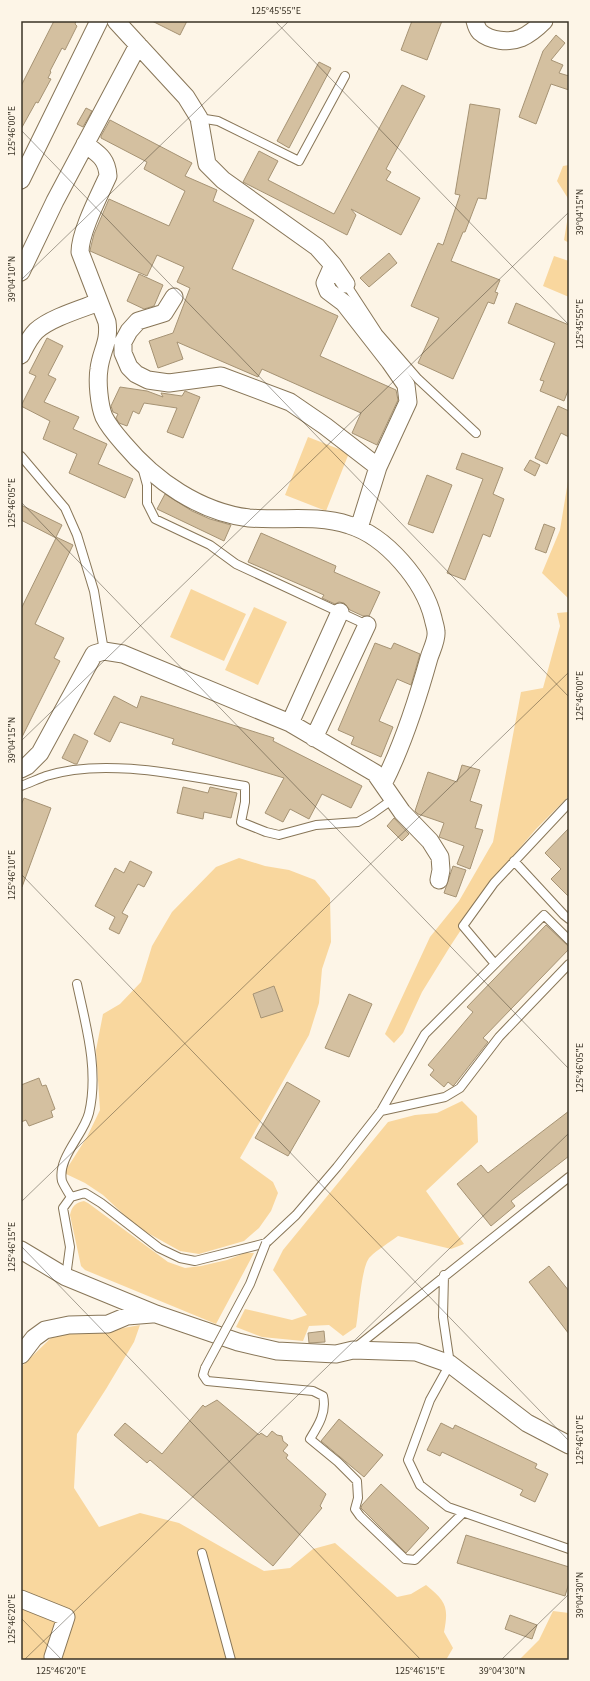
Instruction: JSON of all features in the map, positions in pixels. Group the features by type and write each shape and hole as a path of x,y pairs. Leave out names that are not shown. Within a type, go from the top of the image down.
{"street":[{"path":"21,180 99,21"},
{"path":"116,21 186,97 199,118 207,164 223,180 317,247 333,265 346,284"},
{"path":"475,21 479,31 486,36 502,41 520,38 534,31 544,21"},
{"path":"21,272 85,144 138,45"},
{"path":"85,144 100,155 108,166 108,176 80,246 80,252 107,322 109,334 98,369 100,405 111,429 142,464 167,485 196,501 232,515 251,518 307,518 347,524 359,528 390,550 420,586 431,610 436,632 418,701 383,784"},
{"path":"333,265 325,283 328,291 344,303 390,362 406,385 408,402 378,467 359,528"},
{"path":"174,297 164,313 138,321 129,331 124,342 123,353 129,367 136,374 148,380 169,383 221,376 290,402 325,426 378,467"},
{"path":"21,355 28,341 36,331 52,321 99,302"},
{"path":"290,723 340,612"},
{"path":"314,738 367,624"},
{"path":"21,769 27,766 40,753 94,654 104,651 123,654 290,723 375,773 402,812 430,841 440,857 441,870 439,880"},
{"path":"21,1250 66,1277 156,1314 238,1342 277,1351 336,1354 353,1350 416,1352 450,1364 527,1423 569,1445"},
{"path":"21,1355 34,1338 45,1330 69,1325 108,1324 127,1316 156,1314"},
{"path":"21,1599 66,1617 53,1657"}],"lane":[{"path":"199,118 218,121 299,161 345,76"},
{"path":"346,284 378,333 418,379 476,433"},
{"path":"21,456 65,508 77,535 94,591 104,651"},
{"path":"142,464 147,485 147,503 154,519 210,545 236,564 367,624"},
{"path":"21,786 47,776 98,768 163,772 245,786 245,802 241,822 266,832 279,835 316,825 335,825 358,822 393,799"},
{"path":"495,964 463,926 494,883 569,803"},
{"path":"514,861 569,919"},
{"path":"463,1512 415,1560 405,1559 360,1516 355,1509 358,1498 357,1481 338,1462 310,1439 319,1424 325,1404 323,1396 313,1391 207,1381 203,1375 205,1368 250,1284 266,1244 296,1215 337,1167 381,1111 425,1034 544,914 569,940"},
{"path":"381,1111 445,1098 460,1088 499,1037 569,964"},
{"path":"71,1197 63,1181 61,1168 88,1115 93,1084 90,1051 77,984"},
{"path":"353,1350 444,1275 569,1177"},
{"path":"66,1277 70,1247 63,1208 71,1197 85,1193 101,1203 159,1248 180,1258 195,1261 266,1244"},
{"path":"444,1275 443,1318 450,1364 430,1400 408,1460 420,1485 448,1508 569,1549"},
{"path":"202,1552 231,1660"}],"shaded area":[{"path":"569,165 569,200 557,181 563,166"},
{"path":"569,210 569,243 564,240"},
{"path":"554,256 569,261 569,297 543,286"},
{"path":"308,437 349,453 326,511 285,495"},
{"path":"569,475 569,599 542,573 560,530"},
{"path":"191,589 246,614 224,661 170,637"},
{"path":"254,607 287,622 258,685 225,670"},
{"path":"569,612 569,796 536,829 500,871 422,992 403,1033 394,1043 385,1034 430,937 459,901 493,842 521,692 543,688 560,626 557,613"},
{"path":"239,858 265,866 289,870 315,880 330,898 331,942 322,969 319,1003 309,1035 240,1158 273,1182 278,1193 271,1211 259,1228 244,1241 199,1254 180,1251 137,1227 103,1195 85,1183 64,1173 87,1137 100,1110 96,1050 103,1014 120,1004 141,982 152,946 172,912 216,867"},
{"path":"462,1101 477,1116 478,1142 426,1191 464,1244 451,1249 398,1236 376,1251 370,1257 364,1270 356,1327 343,1336 329,1325 309,1326 303,1341 262,1337 236,1327 245,1309 292,1320 307,1315 273,1270 283,1250 388,1122 415,1115 437,1113"},
{"path":"84,1201 168,1262 185,1268 227,1260 245,1253 254,1253 216,1324 85,1270 81,1266 70,1215 74,1205"},
{"path":"140,1325 134,1342 77,1434 74,1488 99,1527 140,1513 179,1523 264,1571 290,1568 313,1549 335,1543 397,1597 411,1594 426,1585 442,1600 446,1610 444,1632 453,1648 446,1660 21,1660 21,1367 52,1337 71,1332 96,1333"},
{"path":"553,1611 569,1613 569,1660 519,1660 539,1640"}],"building":[{"path":"54,21 76,21 75,24 77,26 65,50 62,48 50,71 51,72 48,78 51,79 38,103 36,102 21,129 21,86"},
{"path":"152,21 187,21 180,35"},
{"path":"412,21 442,21 427,60 401,50"},
{"path":"556,35 565,43 551,60 563,65 559,73 569,76 569,90 551,84 536,124 519,117 543,51"},
{"path":"319,62 331,68 289,148 277,141"},
{"path":"402,85 425,96 386,169 391,172 386,180 420,198 401,235 351,209 356,215 347,235 243,182 259,151 278,161 268,180 334,214"},
{"path":"470,104 500,109 486,199 478,198 465,232 463,232 451,261 500,280 495,292 498,293 494,304 488,302 453,379 418,363 439,318 411,306 438,243 443,245 460,195 455,194"},
{"path":"86,108 92,111 83,127 77,124"},
{"path":"110,120 192,163 185,176 217,190 213,201 254,220 232,269 338,316 320,356 396,390 398,400 377,445 352,433 361,413 262,369 258,377 177,342 183,359 158,368 149,341 173,333 190,288 177,282 184,267 157,255 147,276 90,251 94,234 109,199 169,226 185,191 144,169 147,162 101,138"},
{"path":"389,253 397,263 369,287 360,278"},
{"path":"139,274 163,285 154,306 144,309 127,301"},
{"path":"516,303 569,325 569,388 564,401 540,391 544,381 540,380 555,343 508,323"},
{"path":"47,338 63,346 48,375 56,379 44,402 79,417 73,429 107,444 98,464 133,479 125,498 69,473 77,454 43,439 50,421 21,406 36,376 29,373"},
{"path":"120,387 147,391 163,397 161,393 182,396 185,391 200,397 183,438 167,432 177,408 144,403 139,414 133,411 127,426 119,423 116,418 118,414 113,412 111,406"},
{"path":"558,406 569,411 569,437 561,433 547,464 535,458"},
{"path":"462,453 503,468 493,494 504,499 490,537 483,534 465,580 447,573 483,479 456,469"},
{"path":"530,460 540,465 535,476 524,470"},
{"path":"427,475 452,485 433,533 408,524"},
{"path":"165,494 192,511 210,519 231,525 224,541 157,509"},
{"path":"21,505 62,525 56,537 73,545 35,624 64,638 54,658 60,661 21,739 21,609 56,538 21,520"},
{"path":"544,524 555,528 546,553 535,549"},
{"path":"261,533 336,566 334,572 380,592 369,616 363,616 350,610 344,603 339,602 335,604 322,598 324,595 248,562"},
{"path":"375,643 391,649 394,643 420,654 411,685 397,679 379,721 393,727 381,757 351,744 354,737 338,730"},
{"path":"114,696 137,708 141,696 274,738 273,741 362,786 351,808 322,794 309,819 290,809 283,822 265,813 284,778 172,744 174,739 120,722 110,742 94,734"},
{"path":"74,734 88,741 77,764 62,758"},
{"path":"462,765 480,770 470,801 482,805 475,828 483,830 470,869 457,864 464,846 439,837 444,823 418,814 415,811 428,772 457,782"},
{"path":"183,787 208,793 210,787 237,793 231,818 204,812 203,819 177,813"},
{"path":"24,798 51,808 22,887 21,805"},
{"path":"394,818 409,834 402,841 387,826"},
{"path":"569,828 569,897 551,879 561,869 545,853"},
{"path":"130,861 152,872 144,887 138,884 122,913 128,916 119,934 109,929 115,917 95,906 115,868 124,873"},
{"path":"453,866 466,870 456,897 444,893"},
{"path":"546,925 569,947 569,949 483,1038 488,1042 455,1084 453,1086 448,1082 444,1087 430,1075 434,1070 428,1065 473,1012 467,1007"},
{"path":"274,986 283,1011 261,1018 253,994"},
{"path":"349,994 372,1004 349,1057 325,1048"},
{"path":"39,1078 42,1086 46,1085 55,1109 51,1111 53,1117 29,1126 26,1120 21,1122 21,1085"},
{"path":"287,1082 320,1101 288,1156 255,1138"},
{"path":"569,1111 569,1156 511,1201 515,1206 491,1226 457,1184 481,1165 488,1173"},
{"path":"549,1266 569,1291 569,1334 529,1282"},
{"path":"324,1331 325,1342 309,1343 308,1333"},
{"path":"217,1400 259,1435 261,1433 267,1437 272,1431 277,1435 282,1436 283,1441 288,1445 283,1451 288,1455 286,1458 326,1494 320,1506 322,1508 273,1566 150,1460 147,1463 114,1435 125,1423 162,1454 203,1405 205,1407"},
{"path":"339,1419 383,1455 364,1477 321,1441"},
{"path":"441,1423 453,1429 455,1425 537,1464 535,1468 548,1474 535,1502 520,1495 523,1490 442,1452 440,1456 427,1450"},
{"path":"381,1484 429,1528 406,1553 361,1508"},
{"path":"466,1535 569,1567 569,1583 565,1596 457,1563"},
{"path":"510,1615 537,1625 532,1639 505,1629"}]}
